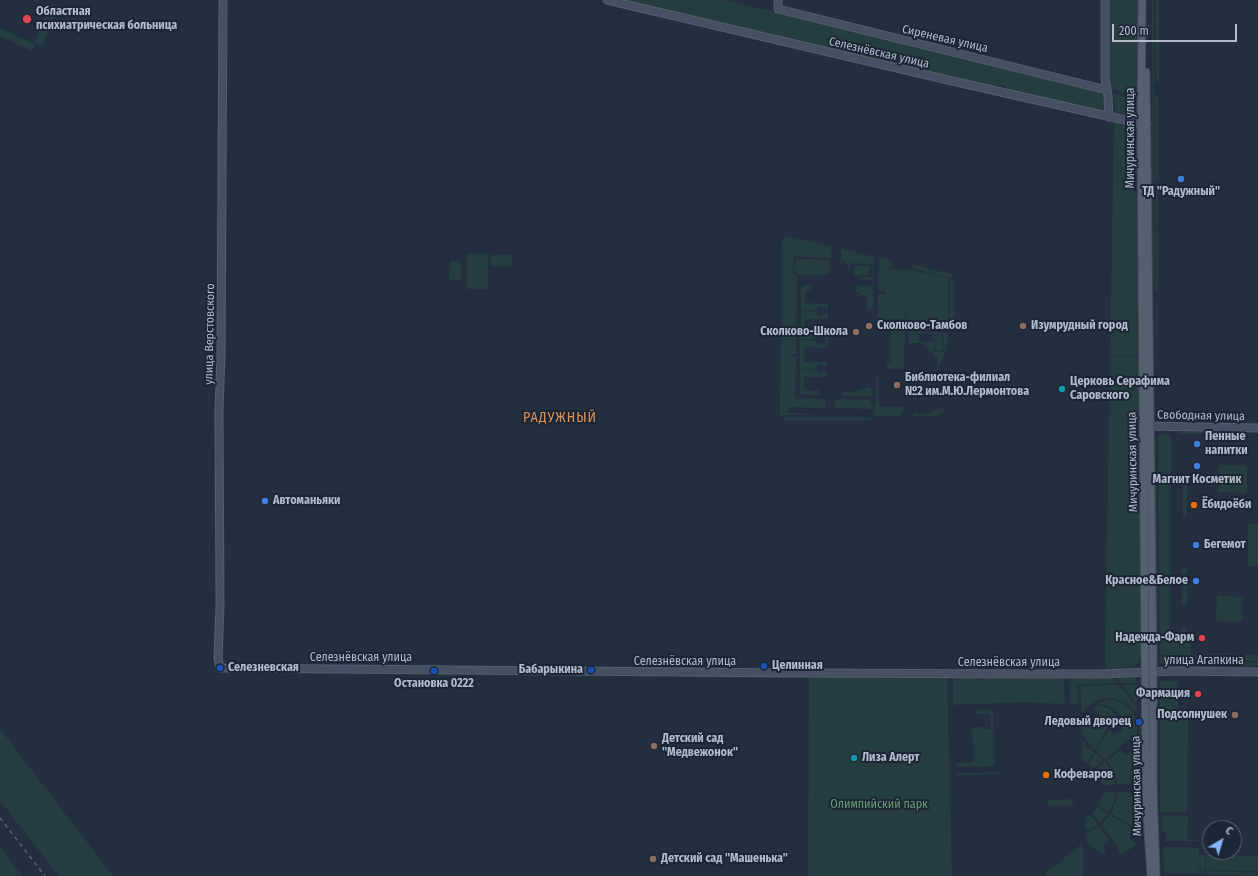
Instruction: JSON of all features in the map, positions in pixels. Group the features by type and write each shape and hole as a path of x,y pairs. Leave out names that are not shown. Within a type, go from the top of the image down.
{"main road":[{"name":"Мичуринская улица","path":"1142,0 1150,672 1156,876"},
{"name":"Мичуринская улица","path":"1144,124 1145,0"},
{"name":"Мичуринская улица","path":"1150,672 1147,814 1151,876"}],"street":[{"name":"улица Верстовского","path":"220,668 218,658 220,611 219,411 221,347 223,0"},
{"name":"Селезнёвская улица","path":"607,0 1144,124"},
{"name":"Сиреневая улица","path":"778,0 778,10 1107,90"},
{"path":"1105,0 1105,79 1109,117"},
{"name":"Свободная улица","path":"1147,426 1258,428"},
{"name":"Селезнёвская улица","path":"220,668 1026,674 1101,674 1150,672"},
{"name":"улица Агапкина","path":"1150,672 1258,672"}],"green space":[{"path":"625,0 725,0 1105,92 1104,113 1008,91 1006,86 998,85 995,87"},
{"path":"1108,0 1139,0 1138,96 1111,89 1107,79"},
{"path":"1152,0 1154,0 1155,291 1153,282"},
{"path":"1156,0 1159,0 1159,82 1156,82"},
{"path":"49,3 58,6 42,46 35,42"},
{"path":"0,28 35,44 32,51 0,36"},
{"path":"1114,94 1138,100 1137,112 1135,115 1126,117 1115,115"},
{"path":"1155,96 1158,96 1158,181 1156,181"},
{"path":"1116,122 1131,127 1136,133 1138,139 1137,173 1136,178 1133,178 1132,191 1136,192 1138,204 1139,356 1110,356 1114,123"},
{"path":"1156,190 1158,190 1158,292 1156,292"},
{"path":"786,236 832,246 831,258 794,256 793,273 797,276 796,354 790,354 790,356 796,356 795,399 825,399 825,408 788,407 788,413 830,415 780,415 782,239"},
{"path":"841,248 874,257 875,262 874,261 873,280 862,280 862,278 873,277 872,264 851,263 850,268 848,268 846,262 841,260"},
{"path":"467,253 488,254 488,289 467,289"},
{"path":"512,254 512,266 491,267 491,255"},
{"path":"882,258 892,261 892,268 887,269 911,270 948,278 948,321 921,319 906,320 908,317 906,317 906,305 905,319 878,319 878,294 886,294 886,291 878,291 879,260"},
{"path":"797,259 827,260 830,263 829,273 825,275 798,275 794,267"},
{"path":"450,261 461,261 461,280 449,280"},
{"path":"914,265 951,274 954,279 912,268"},
{"path":"854,266 869,266 869,275 854,275"},
{"path":"950,279 955,281 954,328 952,330 949,330"},
{"path":"803,285 811,285 811,290 806,290 805,303 828,304 828,310 821,306 816,310 801,310 801,287"},
{"path":"857,285 873,286 873,309 867,309 867,295 860,295 860,292 856,292"},
{"path":"1156,305 1158,305 1157,372"},
{"path":"801,311 816,312 821,316 828,312 828,319 805,319 805,332 828,333 828,348 805,347 804,362 827,362 827,368 820,364 817,365 815,369 800,369 800,340 816,341 821,345 825,343 826,340 821,335 817,336 816,339 800,339"},
{"path":"885,320 905,321 904,369 887,368 887,363 891,362 890,322 885,322"},
{"path":"906,321 948,322 947,330 906,328"},
{"path":"909,332 947,333 947,350 939,366 937,364 937,358 933,354 935,352 943,352 944,335 934,335 934,351 932,353 921,343 909,343","holes":["919,333 933,333 933,342 919,341"]},
{"path":"935,336 943,336 942,351 935,351"},
{"path":"1110,357 1139,357 1140,407 1134,425 1140,444 1141,654 1138,662 1131,667 1109,668 1106,667 1105,663"},
{"path":"800,370 815,370 820,374 827,370 827,377 804,377 804,390 820,390 820,395 800,394"},
{"path":"879,373 879,406 905,407 905,409 900,413 902,416 875,416 877,376"},
{"path":"871,388 872,396 844,396 841,391 850,392"},
{"path":"835,399 870,400 873,409 835,408"},
{"path":"942,408 945,412 935,416 912,416 915,411 917,414 921,414"},
{"path":"781,417 873,417 871,420 785,420"},
{"path":"1178,432 1243,432 1243,434 1178,434"},
{"path":"1158,435 1171,435 1171,482 1175,482 1175,485 1171,485 1170,639 1181,640 1181,628 1186,628 1186,640 1191,641 1191,654 1258,655 1258,661 1165,659 1164,661 1258,663 1258,666 1165,666 1160,663"},
{"path":"1156,438 1158,661 1155,653 1154,443"},
{"path":"1219,465 1247,466 1247,493 1218,492"},
{"path":"1183,482 1187,482 1187,516 1183,516"},
{"path":"1248,524 1258,524 1258,566 1248,566"},
{"path":"1182,567 1187,567 1187,606 1183,605 1182,603"},
{"path":"1217,596 1243,597 1242,621 1216,621"},
{"path":"1112,676 1117,683 1078,684 1077,681 1078,705 1070,703 1069,679"},
{"path":"1114,676 1132,676 1137,679 1137,683 1120,683"},
{"name":"Олимпийский парк","path":"809,677 947,678 952,876 808,876"},
{"path":"966,677 974,679 987,679 994,677 1061,677 1064,680 1065,701 1062,704 1026,702 955,705 953,703 953,679"},
{"path":"1158,681 1158,810 1156,792 1155,688"},
{"path":"1160,681 1179,681 1178,719 1188,719 1187,812 1160,812"},
{"path":"1119,685 1137,707 1137,714 1128,705 1111,698 1099,700 1093,703 1082,714 1080,686"},
{"path":"1122,685 1137,685 1137,704"},
{"path":"1113,700 1121,702 1128,707 1135,716 1137,720 1137,741 1136,744 1133,740 1126,740 1106,759 1096,751 1110,729 1113,734 1119,733 1123,729 1122,718 1119,713 1110,707 1099,704 1094,705"},
{"path":"1102,706 1112,710 1120,719 1116,719 1111,722 1095,750 1085,738 1081,724 1085,714 1085,720 1088,722 1095,721 1099,717 1098,711 1090,708"},
{"path":"993,709 994,766 956,767 956,763 974,762 972,727 991,729 990,714 978,714 976,713 976,710"},
{"path":"1139,727 1141,727 1143,739 1144,834 1140,830"},
{"path":"0,729 113,876 59,876 0,801"},
{"path":"1082,739 1087,747 1094,752 1087,763 1083,761"},
{"path":"1137,746 1137,769 1130,784 1117,784 1115,773 1107,761 1121,750 1124,754 1129,754"},
{"path":"1095,753 1104,760 1094,768 1089,764"},
{"path":"1105,762 1111,771 1115,785 1102,785 1096,770"},
{"path":"1001,772 1001,774 957,776 956,773"},
{"path":"1115,792 1114,802 1109,812 1099,806 1103,793"},
{"path":"1118,792 1130,792 1137,804 1138,829 1111,813"},
{"path":"1074,799 1072,805 1048,806 1048,800"},
{"path":"1098,807 1108,814 1100,823 1092,813"},
{"path":"1090,815 1098,825 1085,831 1085,818"},
{"path":"1110,815 1133,829 1130,833 1130,838 1137,844 1123,853 1118,854 1116,843 1101,825"},
{"path":"1161,816 1188,816 1187,840 1199,841 1166,841 1166,832 1163,831"},
{"path":"1099,826 1111,842 1107,843 1104,847 1107,854 1094,849 1086,841 1086,833"},
{"path":"1083,843 1083,876 1042,876"},
{"path":"0,847 22,876 0,876"},
{"path":"1163,847 1199,848 1199,855 1202,855 1202,860 1205,860 1205,870 1197,869 1197,871 1205,871 1205,874 1164,873"},
{"path":"1242,856 1258,856 1258,871 1206,870 1206,860 1242,860"},
{"path":"1206,871 1258,873 1258,876 1206,874"}],"railway":[{"path":"0,818 45,876"}],"place":[{"name":"Областная психиатрическая больница","path":"27,19"},
{"name":"ТД \"Радужный\"","path":"1181,179"},
{"name":"Сколково-Тамбов","path":"869,326"},
{"name":"Изумрудный город","path":"1023,326"},
{"name":"Сколково-Школа","path":"856,332"},
{"name":"Библиотека-филиал №2 им.М.Ю.Лермонтова","path":"897,385"},
{"name":"Церковь Серафима Саровского","path":"1062,389"},
{"name":"Пенные напитки","path":"1197,444"},
{"name":"Магнит Косметик","path":"1197,466"},
{"name":"Автоманьяки","path":"265,501"},
{"name":"Ёбидоёби","path":"1194,505"},
{"name":"Бегемот","path":"1196,545"},
{"name":"Красное&Белое","path":"1196,581"},
{"name":"Надежда-Фарм","path":"1202,638"},
{"name":"Целинная","path":"764,666"},
{"name":"Селезневская","path":"220,668"},
{"name":"Бабарыкина","path":"591,670"},
{"name":"Остановка 0222","path":"434,671"},
{"name":"Фармация","path":"1198,694"},
{"name":"Подсолнушек","path":"1235,715"},
{"name":"Ледовый дворец","path":"1139,722"},
{"name":"Детский сад \"Медвежонок\"","path":"654,746"},
{"name":"Лиза Алерт","path":"854,758"},
{"name":"Кофеваров","path":"1046,775"},
{"name":"Детский сад \"Машенька\"","path":"653,859"}],"district":[{"name":"РАДУЖНЫЙ","path":"560,418"}]}
